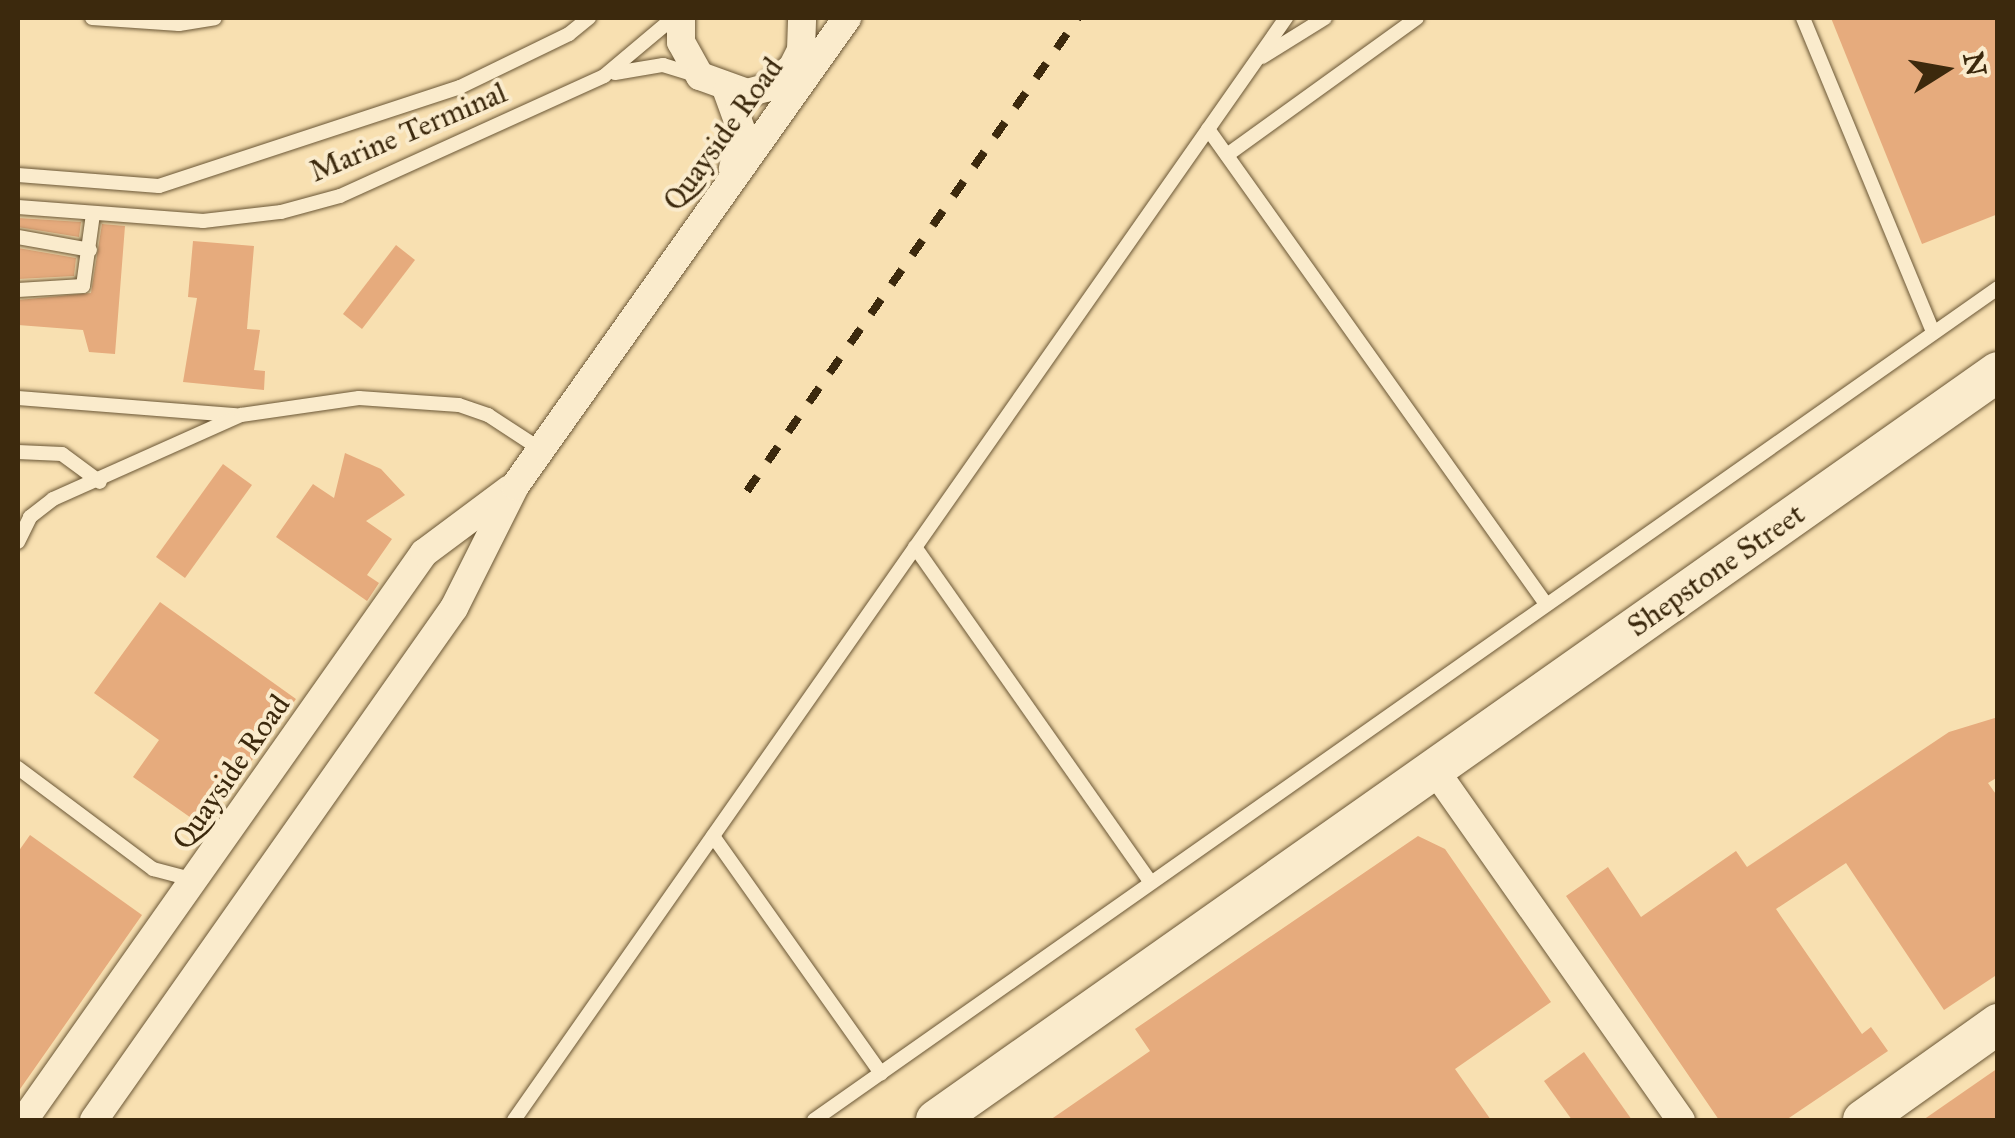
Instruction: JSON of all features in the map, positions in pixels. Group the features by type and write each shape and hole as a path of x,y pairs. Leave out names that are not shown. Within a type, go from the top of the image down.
{"main road":[{"name":"Shepstone Street","path":"936,1120 1432,766 1998,372"},
{"path":"1863,1120 1998,1024"}],"street":[{"path":"681,18 680,42 700,76 727,91 746,93 823,50"},
{"path":"780,113 788,72 801,50 802,18"},
{"name":"Quayside Road","path":"94,1120 454,608 515,486 540,449 847,18"},
{"path":"727,91 742,132 729,180"},
{"name":"Quayside Road","path":"24,1120 424,553 515,486"},
{"path":"1432,766 1681,1120"}],"lane":[{"path":"92,18 179,24 215,18"},
{"path":"18,174 159,186 460,88 569,34 589,18"},
{"name":"Marine Terminal","path":"18,207 128,217 226,219 340,196 604,76 673,18"},
{"path":"514,1120 1286,18"},
{"path":"1255,61 1325,18"},
{"path":"1227,155 1417,18"},
{"path":"1803,18 1933,332"},
{"path":"604,76 662,65 700,76"},
{"path":"1208,129 1546,604"},
{"path":"18,290 77,290 86,281 93,214"},
{"path":"18,237 90,250"},
{"path":"814,1120 1998,288"},
{"path":"18,398 241,415 359,398 458,405 488,415 540,449"},
{"path":"18,542 39,507 241,415"},
{"path":"18,452 62,454 100,482"},
{"path":"915,547 1150,881"},
{"path":"18,768 152,869 196,880"},
{"path":"713,836 881,1073"}],"building":[{"path":"1831,18 1998,18 1998,214 1922,244"},
{"path":"18,218 81,222 79,237 18,227"},
{"path":"102,224 125,226 115,354 89,352 83,330 18,325 18,300 91,293"},
{"path":"193,241 254,246 247,329 260,330 254,370 265,371 264,390 183,382 197,298 188,297"},
{"path":"396,245 415,260 362,329 343,314"},
{"path":"18,248 76,258 74,276 18,279"},
{"path":"345,453 381,469 405,495 366,521 392,539 367,575 379,583 367,601 276,537 313,484 334,498"},
{"path":"223,464 252,485 185,578 156,557"},
{"path":"160,602 296,699 230,791 220,783 194,820 133,777 159,740 94,693"},
{"path":"1998,717 1998,777 1988,783 1998,797 1998,974 1944,1010 1846,863 1776,909 1862,1034 1871,1027 1888,1051 1786,1120 1719,1120 1566,896 1608,867 1641,917 1736,851 1747,867 1949,732"},
{"path":"30,835 142,915 18,1092 18,852"},
{"path":"1418,836 1445,849 1551,1002 1455,1069 1491,1120 1050,1120 1150,1051 1135,1029"},
{"path":"1584,1052 1632,1120 1572,1120 1544,1081"},
{"path":"1998,1068 1998,1120 1923,1120"}],"railway":[{"path":"747,491 1078,18"}]}
